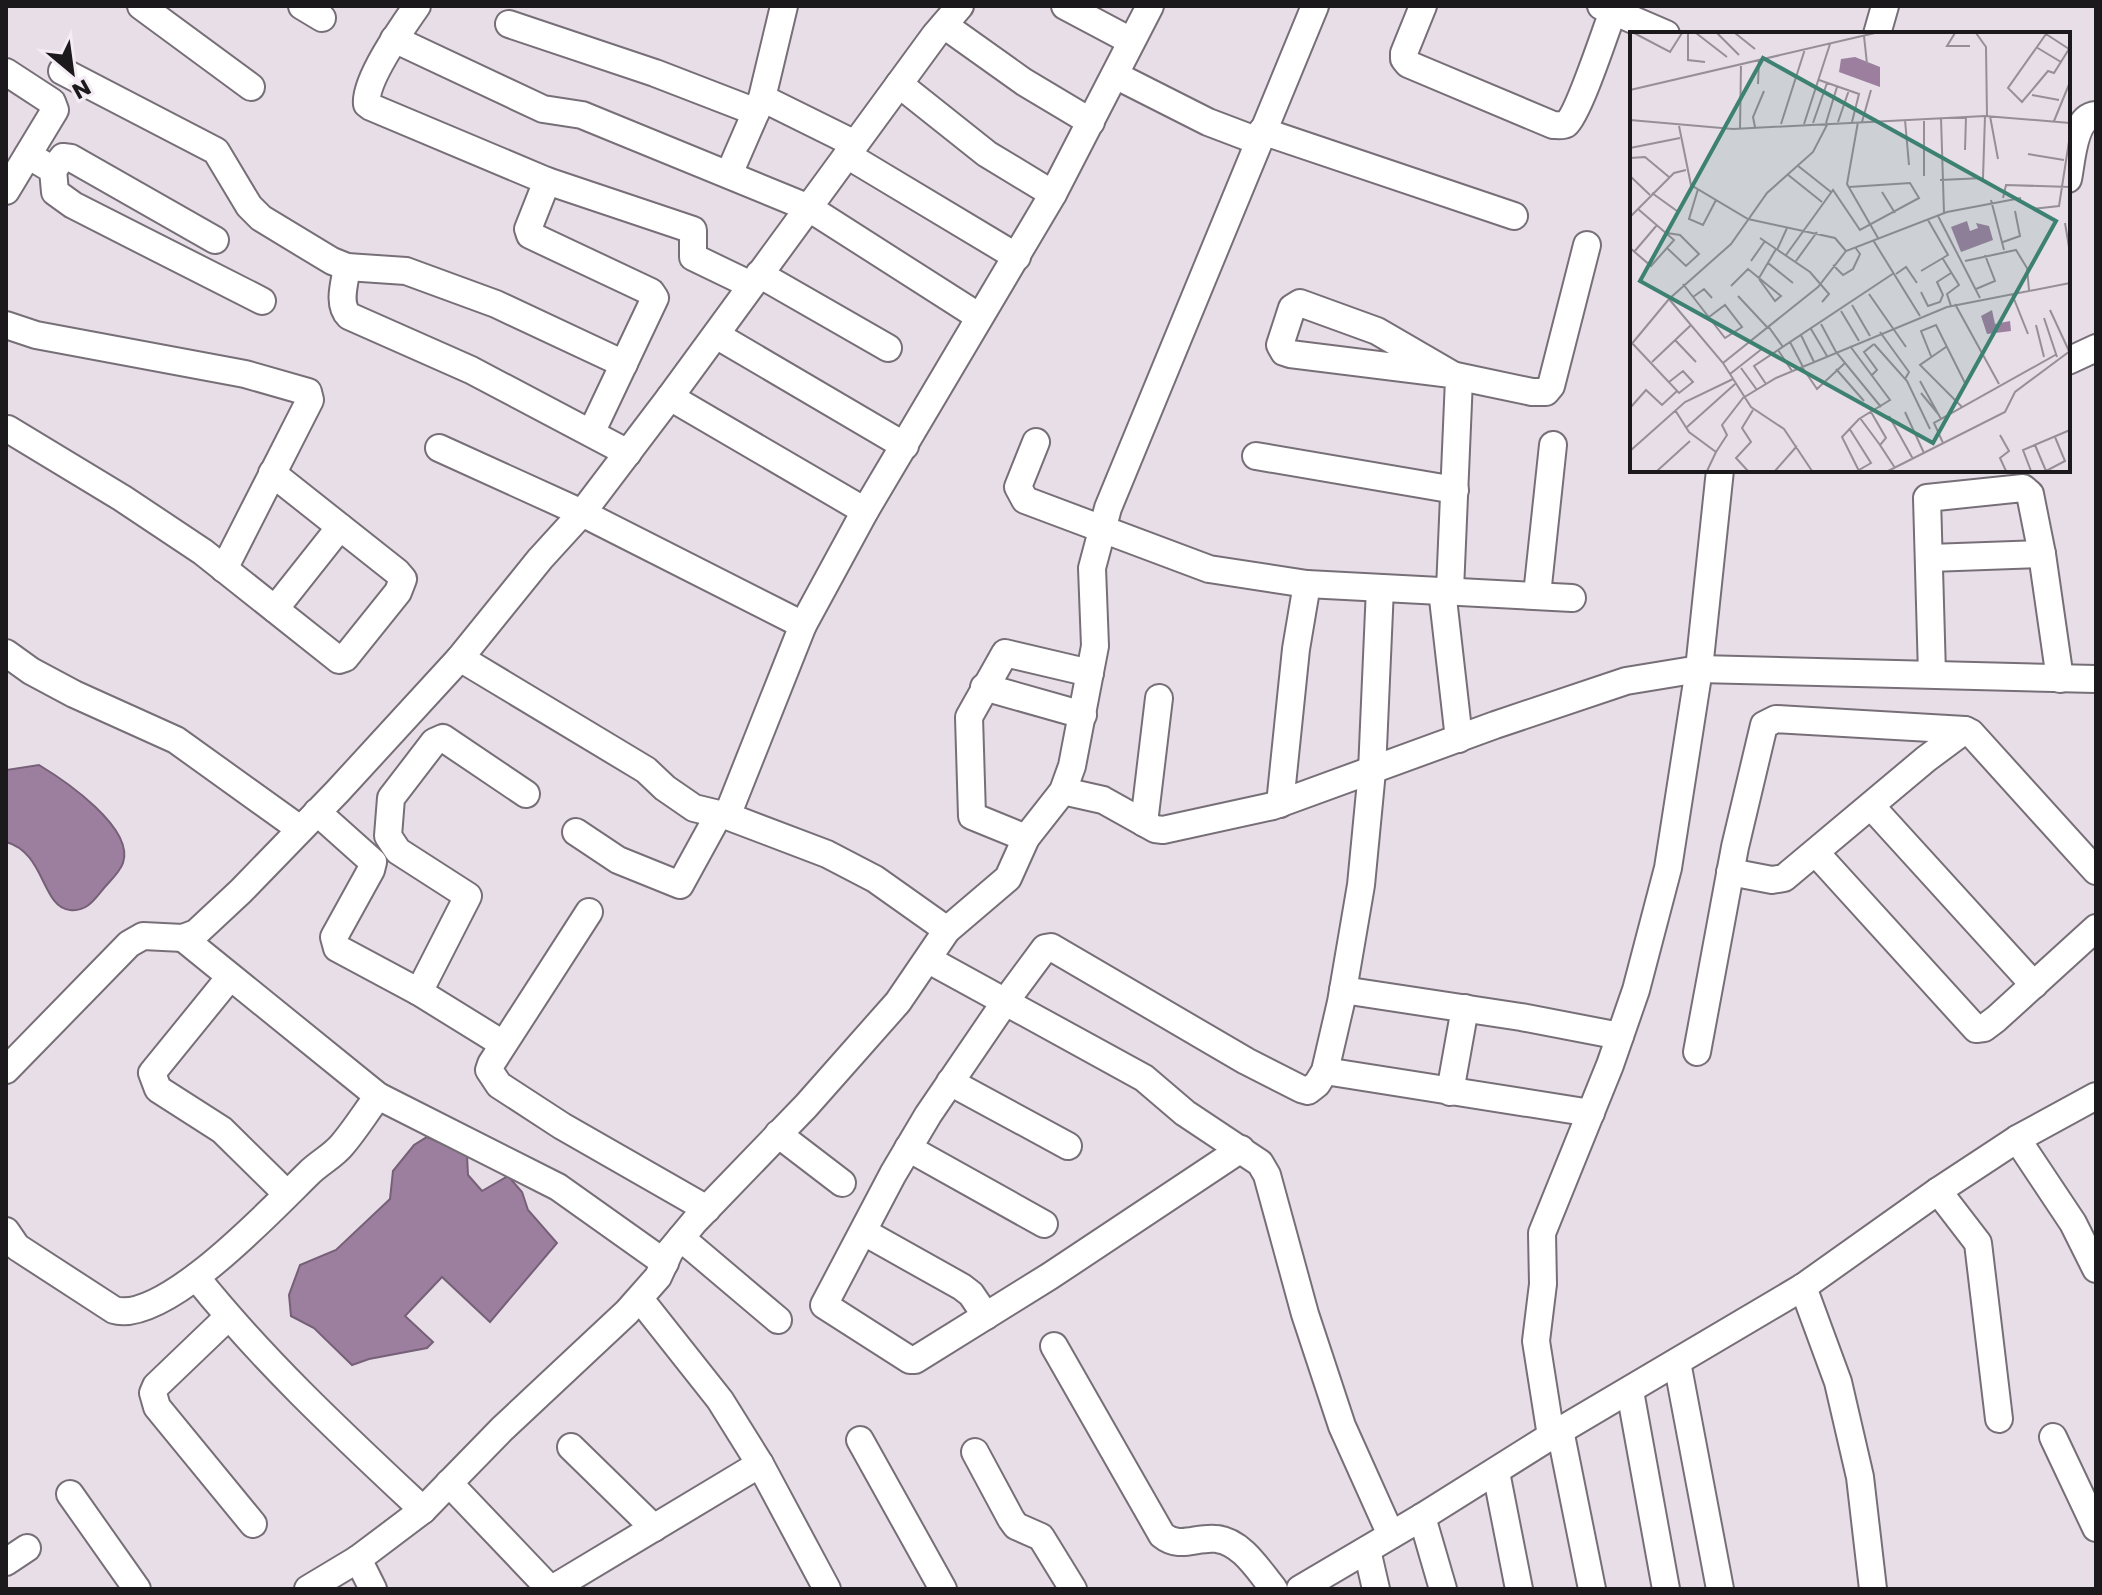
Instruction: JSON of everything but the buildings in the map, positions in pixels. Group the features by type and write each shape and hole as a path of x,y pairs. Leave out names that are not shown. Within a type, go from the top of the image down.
{"street":[{"path":"141,6 251,87"},
{"path":"417,6 394,39 367,93 367,104 371,107 547,181 693,230 693,257 755,279 888,348"},
{"path":"729,174 759,105 784,6"},
{"path":"1065,6 1131,41"},
{"path":"576,832 618,860 680,885 723,815 803,625 978,316 1053,194 1150,6"},
{"path":"308,1589 358,1559 423,1510 502,1429 640,1299 658,1277 681,1238 898,1002 947,930 1008,878 1026,838 1063,791 1072,766 1095,646 1090,579 1101,529 1315,6"},
{"path":"1423,6 1404,53 1408,64 1553,125 1566,124 1576,106 1607,9 1661,32"},
{"path":"1878,32 1885,6"},
{"path":"10,1059 129,944 143,936 183,938 196,933 309,821 460,658 540,559 582,513 628,453 899,84 945,14 1024,82 1091,122"},
{"path":"509,24 759,105 851,150 1017,257"},
{"path":"394,39 543,109 582,115 809,208 978,316"},
{"path":"62,71 216,151 249,206 261,218 347,267 406,271 496,304 624,364"},
{"path":"6,72 55,106 54,114 6,191"},
{"path":"1115,75 1208,122 1514,216"},
{"path":"899,84 987,154 1053,194"},
{"path":"2070,170 2081,123 2089,116 2096,115"},
{"path":"28,155 53,170"},
{"path":"215,240 67,156 53,170 53,190 65,200 262,301"},
{"path":"547,181 528,229 530,235 655,298 591,433"},
{"path":"1459,739 1446,590 1455,490 1459,383 1454,375 1377,331 1300,303 1292,308 1280,345 1284,352 1290,354 1454,375 1532,392 1546,392 1551,386 1587,245"},
{"path":"347,267 342,304 349,316 471,370 628,453"},
{"path":"6,325 36,335 230,371 306,390 310,394 310,400 224,569"},
{"path":"716,335 905,446"},
{"path":"2070,342 2096,347"},
{"path":"2070,360 2096,347"},
{"path":"670,397 865,511"},
{"path":"8,429 122,498 224,569 339,660 350,654 398,592 403,579 272,473"},
{"path":"1036,442 1018,487 1025,500 1209,569 1307,584 1572,598"},
{"path":"1537,595 1553,445"},
{"path":"439,448 582,513 803,625"},
{"path":"1256,456 1455,490"},
{"path":"1592,1589 1536,1341 1543,1284 1542,1233 1591,1113 1636,990 1668,868 1699,669 1720,472"},
{"path":"1932,674 1926,503 1929,497 2023,488 2030,494 2042,554 2060,679"},
{"path":"275,609 340,527"},
{"path":"1930,558 2042,554"},
{"path":"1280,804 1296,649 1307,584"},
{"path":"1241,1149 986,1316 913,1360 829,1311 824,1302 908,1148 950,1082 1043,951 1051,947 1246,1061 1301,1089 1308,1091 1313,1088 1325,1071 1361,885 1372,771 1380,588"},
{"path":"6,653 31,671 74,694 176,740 373,862 334,937 337,948 419,992 503,1044"},
{"path":"1026,838 975,819 971,813 969,717 1005,653 1090,673"},
{"path":"460,658 646,770 694,808 723,815 827,854 875,879 947,930"},
{"path":"1063,791 1103,800 1155,829 1163,830 1280,804 1626,681 1699,669 2096,679"},
{"path":"984,687 1083,715"},
{"path":"1144,823 1159,698"},
{"path":"1697,1052 1730,872 1764,725 1768,721 1965,730 2096,871"},
{"path":"1730,872 1772,880 1784,878 1965,730"},
{"path":"419,992 468,896 393,847 388,830 391,798 440,738 526,794"},
{"path":"1871,806 2034,985"},
{"path":"1816,853 1976,1029 1984,1028 1996,1019 2096,928"},
{"path":"589,912 489,1070 499,1085 562,1126 707,1209"},
{"path":"183,938 378,1096 558,1187 665,1263"},
{"path":"929,960 1144,1078 1185,1113 1260,1163 1267,1175 1305,1314 1342,1426 1391,1535"},
{"path":"230,977 152,1073 152,1077 158,1089 222,1130 287,1194"},
{"path":"1343,990 1620,1036"},
{"path":"1450,1092 1465,1008"},
{"path":"1325,1071 1591,1113"},
{"path":"950,1082 1068,1146"},
{"path":"6,1231 17,1247 114,1310 123,1313 147,1308 196,1277 225,1254 342,1145 378,1096"},
{"path":"1300,1589 1496,1472 1555,1433 1803,1287 2017,1139 2096,1096"},
{"path":"778,1134 842,1183"},
{"path":"2017,1139 2073,1223 2096,1269"},
{"path":"908,1148 1044,1224"},
{"path":"1938,1191 1978,1243 1999,1419"},
{"path":"864,1232 962,1287 971,1294 986,1316"},
{"path":"681,1238 778,1320"},
{"path":"196,1277 228,1317 348,1441 423,1510"},
{"path":"1803,1287 1838,1382 1860,1477 1873,1589"},
{"path":"640,1299 720,1400 760,1464 827,1589"},
{"path":"228,1317 156,1386 153,1399 253,1524"},
{"path":"1054,1346 1162,1535 1177,1543 1221,1539 1243,1551 1274,1589"},
{"path":"1677,1362 1720,1589"},
{"path":"1630,1391 1666,1589"},
{"path":"2053,1437 2096,1528"},
{"path":"860,1440 943,1589"},
{"path":"571,1447 654,1528"},
{"path":"975,1452 1016,1526 1041,1537 1073,1589"},
{"path":"449,1483 551,1589 760,1464"},
{"path":"1496,1472 1519,1589"},
{"path":"70,1494 137,1589"},
{"path":"1422,1517 1443,1589"},
{"path":"1367,1550 1376,1589"},
{"path":"358,1559 373,1589"}],"shaded area":[{"path":"39,765 95,806 118,835 124,849 123,863 117,873 94,900 81,909 61,907 29,857 6,842 6,770"},
{"path":"427,1137 467,1155 468,1175 482,1191 508,1176 522,1192 528,1210 557,1243 490,1322 442,1277 405,1316 433,1342 427,1348 352,1365 314,1328 291,1316 289,1295 300,1265 336,1250 390,1199 393,1171 414,1145"}]}
